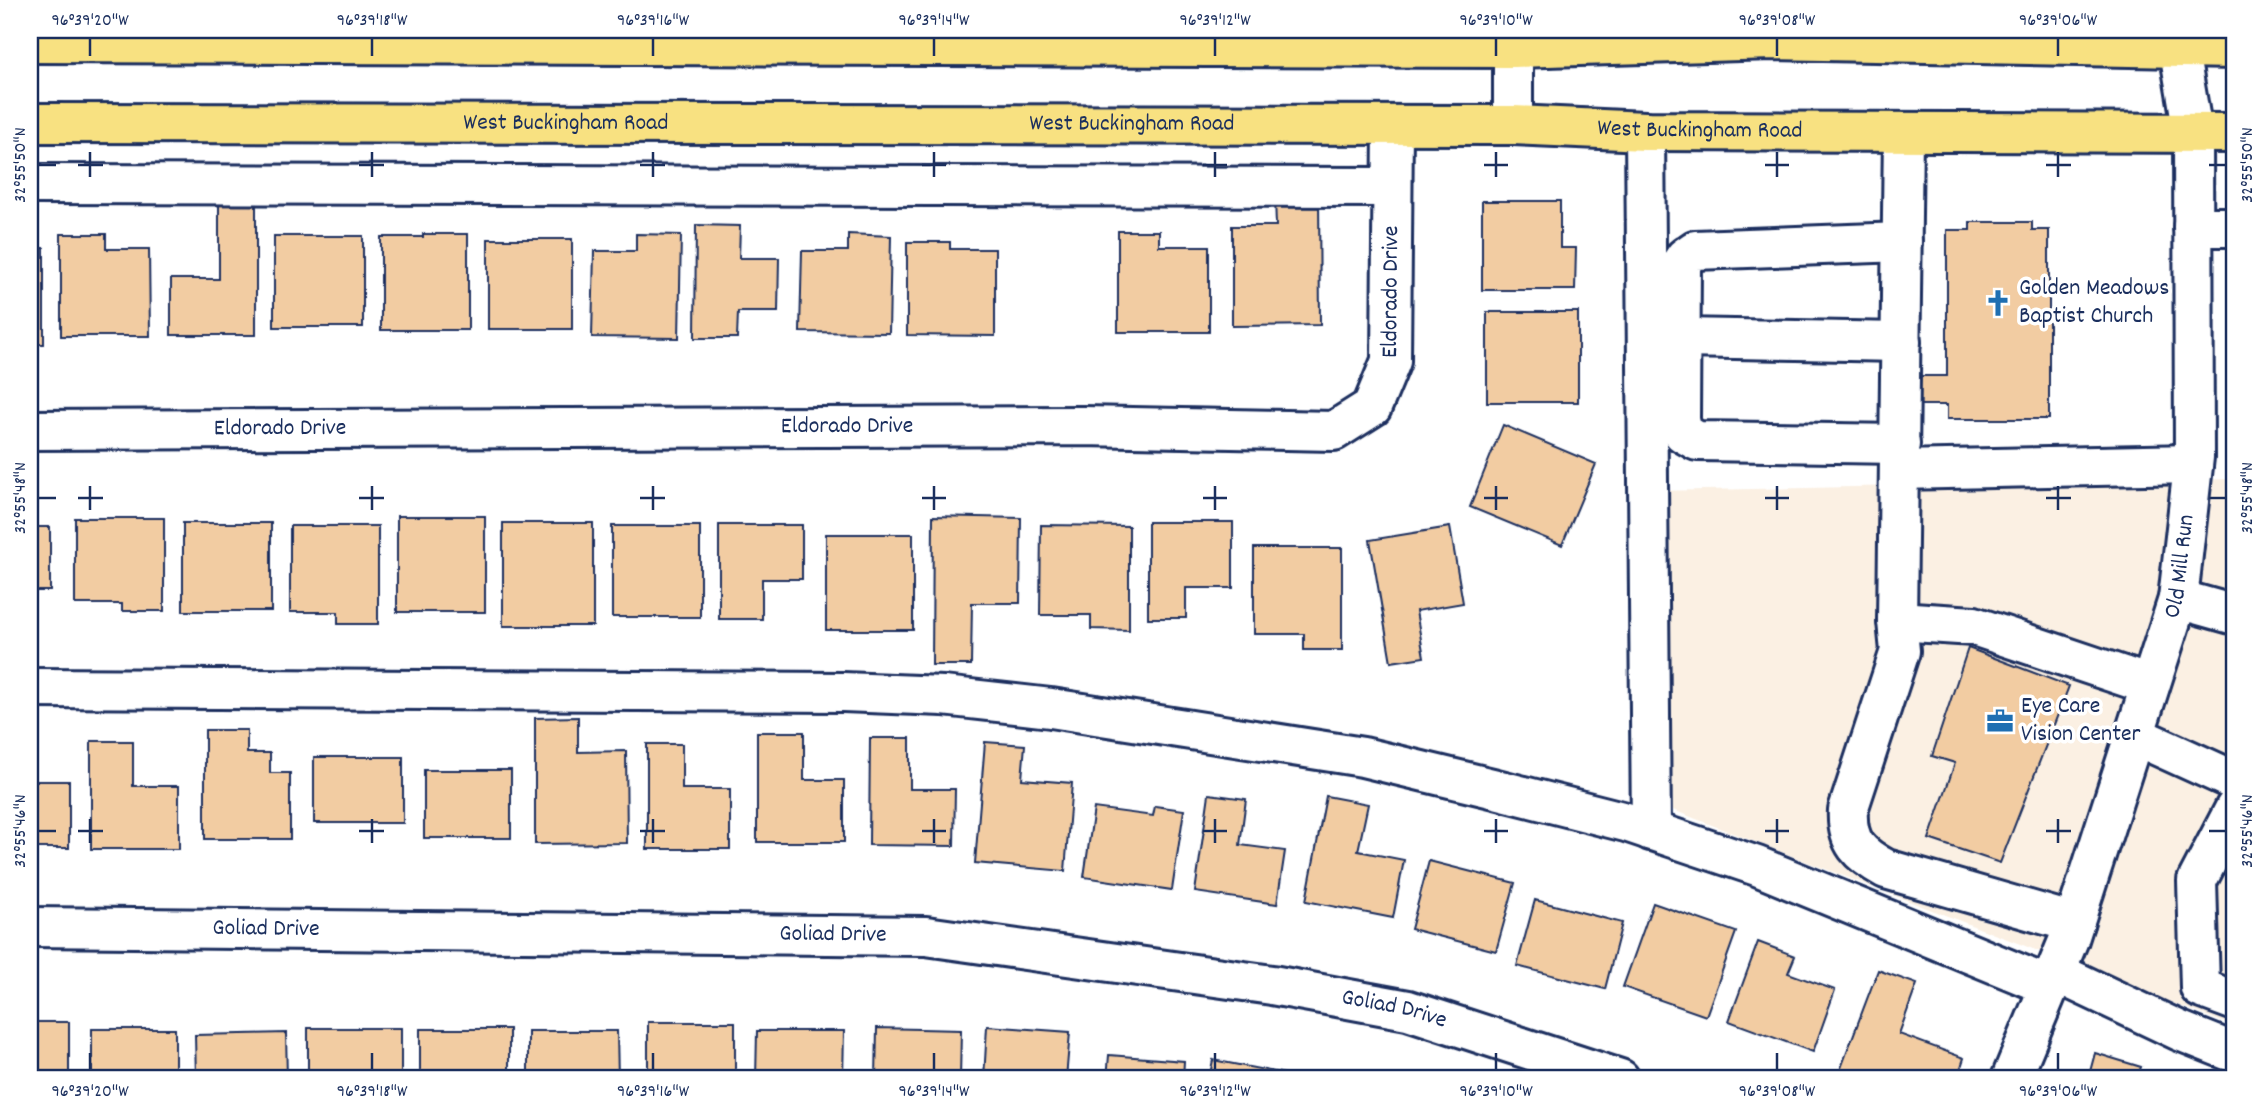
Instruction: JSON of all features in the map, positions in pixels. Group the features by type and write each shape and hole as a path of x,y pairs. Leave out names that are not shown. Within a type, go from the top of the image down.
{"main road":[{"path":"30,43 1513,39 1772,35 2179,40 2235,50"},
{"name":"West Buckingham Road","path":"30,123 1513,125 1645,131 2235,133"}],"street":[{"path":"1513,39 1513,125"},
{"name":"Old Mill Run","path":"2011,1079 2074,923 2178,599 2193,464 2193,133 2179,40"},
{"name":"Eldorado Drive","path":"30,429 1083,426 1334,431 1372,407 1391,361 1393,126"},
{"path":"1645,131 1651,831"},
{"path":"1903,133 1897,621 1900,651 1848,810 1847,825 1862,856 1886,869 2074,923"},
{"path":"30,184 1392,187"},
{"path":"2193,227 2235,227"},
{"path":"1902,242 1695,250 1685,257 1681,263 1680,420 1683,433 1697,442 1900,457 2193,464"},
{"path":"1681,338 1901,342"},
{"path":"2178,599 2235,615"},
{"path":"1897,621 1974,626 2150,685"},
{"path":"30,688 843,692 943,696 1051,708 1363,757 1613,819 1756,866 2052,979 2235,1053"},
{"path":"2134,736 2235,781"},
{"path":"2235,808 2197,881 2200,988 2235,1001"},
{"name":"Goliad Drive","path":"30,927 926,936 1272,985 1408,1010 1620,1079"}],"shaded area":[{"path":"2235,479 2235,1027 1660,805 1656,491"}],"building":[{"path":"1275,197 1319,197 1320,325 1232,326 1232,226 1276,226"},
{"path":"1482,201 1560,201 1560,248 1576,248 1575,290 1482,290"},
{"path":"219,204 256,204 256,335 171,335 171,279 219,279"},
{"name":"Golden Meadows Baptist Church","path":"1970,222 2032,222 2032,230 2049,230 2049,419 1947,419 1947,405 1908,405 1908,376 1947,376 1947,230 1970,230"},
{"path":"696,225 740,226 739,258 779,258 778,312 738,312 737,338 695,338"},
{"path":"1118,231 1159,231 1159,246 1209,246 1209,332 1118,332"},
{"path":"61,234 106,234 106,249 149,249 150,336 61,336"},
{"path":"423,234 468,234 468,330 381,330 381,237 423,237"},
{"path":"636,234 681,235 679,338 592,337 594,251 636,251"},
{"path":"848,234 891,236 889,333 800,332 802,251 848,251"},
{"path":"274,236 363,236 363,327 274,327"},
{"path":"488,239 572,239 572,329 488,329"},
{"path":"907,242 950,242 950,249 995,249 995,336 907,335"},
{"path":"30,248 44,248 44,344 30,344"},
{"path":"1487,312 1578,312 1578,402 1487,402"},
{"path":"1503,425 1596,464 1562,545 1470,507"},
{"path":"397,516 485,516 485,612 397,612"},
{"path":"933,516 1021,518 1020,603 972,603 971,665 932,665"},
{"path":"75,518 164,518 164,611 122,611 122,604 75,604"},
{"path":"1148,522 1233,522 1233,588 1186,588 1186,618 1148,618"},
{"path":"183,523 271,523 271,611 183,611"},
{"path":"503,523 593,523 593,626 503,626"},
{"path":"719,525 802,525 802,579 762,579 762,619 719,619"},
{"path":"1041,525 1129,526 1129,630 1091,629 1091,615 1040,615"},
{"path":"290,526 378,526 378,624 338,624 338,612 290,612"},
{"path":"612,526 700,526 700,617 612,617"},
{"path":"30,527 50,527 50,591 30,591"},
{"path":"1450,527 1463,603 1416,611 1424,657 1391,662 1370,540"},
{"path":"826,534 913,534 913,630 826,630"},
{"path":"1254,548 1342,548 1342,650 1304,650 1304,634 1254,634"},
{"name":"Eye Care Vision Center","path":"1968,648 2069,686 2000,863 1929,839 1955,763 1932,756"},
{"path":"578,717 578,752 626,751 627,843 535,844 535,718"},
{"path":"205,730 247,730 247,753 270,753 270,773 290,773 290,839 205,839"},
{"path":"757,732 804,732 804,780 844,780 844,842 757,842"},
{"path":"870,738 910,738 910,789 955,789 954,846 869,845"},
{"path":"91,741 133,741 133,786 179,786 179,849 91,849"},
{"path":"985,742 1025,745 1022,779 1072,783 1065,871 975,863"},
{"path":"647,744 682,744 682,789 730,789 730,849 647,849"},
{"path":"314,757 403,757 403,823 314,823"},
{"path":"424,770 511,770 511,838 424,838"},
{"path":"30,781 69,781 69,848 30,848"},
{"path":"1209,794 1246,799 1240,845 1285,851 1277,904 1195,892"},
{"path":"1326,796 1368,804 1358,851 1404,860 1393,918 1306,901"},
{"path":"1155,806 1184,810 1172,890 1084,877 1094,808 1153,816"},
{"path":"1429,861 1515,883 1496,951 1411,929"},
{"path":"1535,900 1622,923 1605,989 1517,966"},
{"path":"1653,903 1736,932 1706,1016 1623,987"},
{"path":"1758,942 1795,956 1788,973 1835,990 1813,1052 1729,1021"},
{"path":"1878,970 1917,984 1899,1034 1964,1058 1957,1079 1846,1079 1838,1076"},
{"path":"30,1022 69,1022 69,1079 30,1079"},
{"path":"648,1022 735,1022 735,1079 648,1079"},
{"path":"987,1026 1070,1032 1066,1079 984,1079"},
{"path":"308,1028 401,1028 401,1079 308,1079"},
{"path":"877,1028 961,1030 960,1079 876,1079"},
{"path":"92,1029 175,1029 175,1079 92,1079"},
{"path":"420,1029 509,1029 509,1079 420,1079"},
{"path":"528,1031 617,1031 618,1079 528,1079"},
{"path":"757,1031 844,1031 843,1079 756,1079"},
{"path":"286,1033 287,1079 196,1079 195,1035"},
{"path":"2095,1053 2141,1067 2137,1079 2088,1079"},
{"path":"1109,1055 1184,1061 1183,1079 1107,1079"},
{"path":"1213,1060 1301,1077 1209,1079"}],"place":[{"name":"Golden Meadows Baptist Church","path":"1998,303"},
{"name":"Eye Care Vision Center","path":"2000,721"}]}
